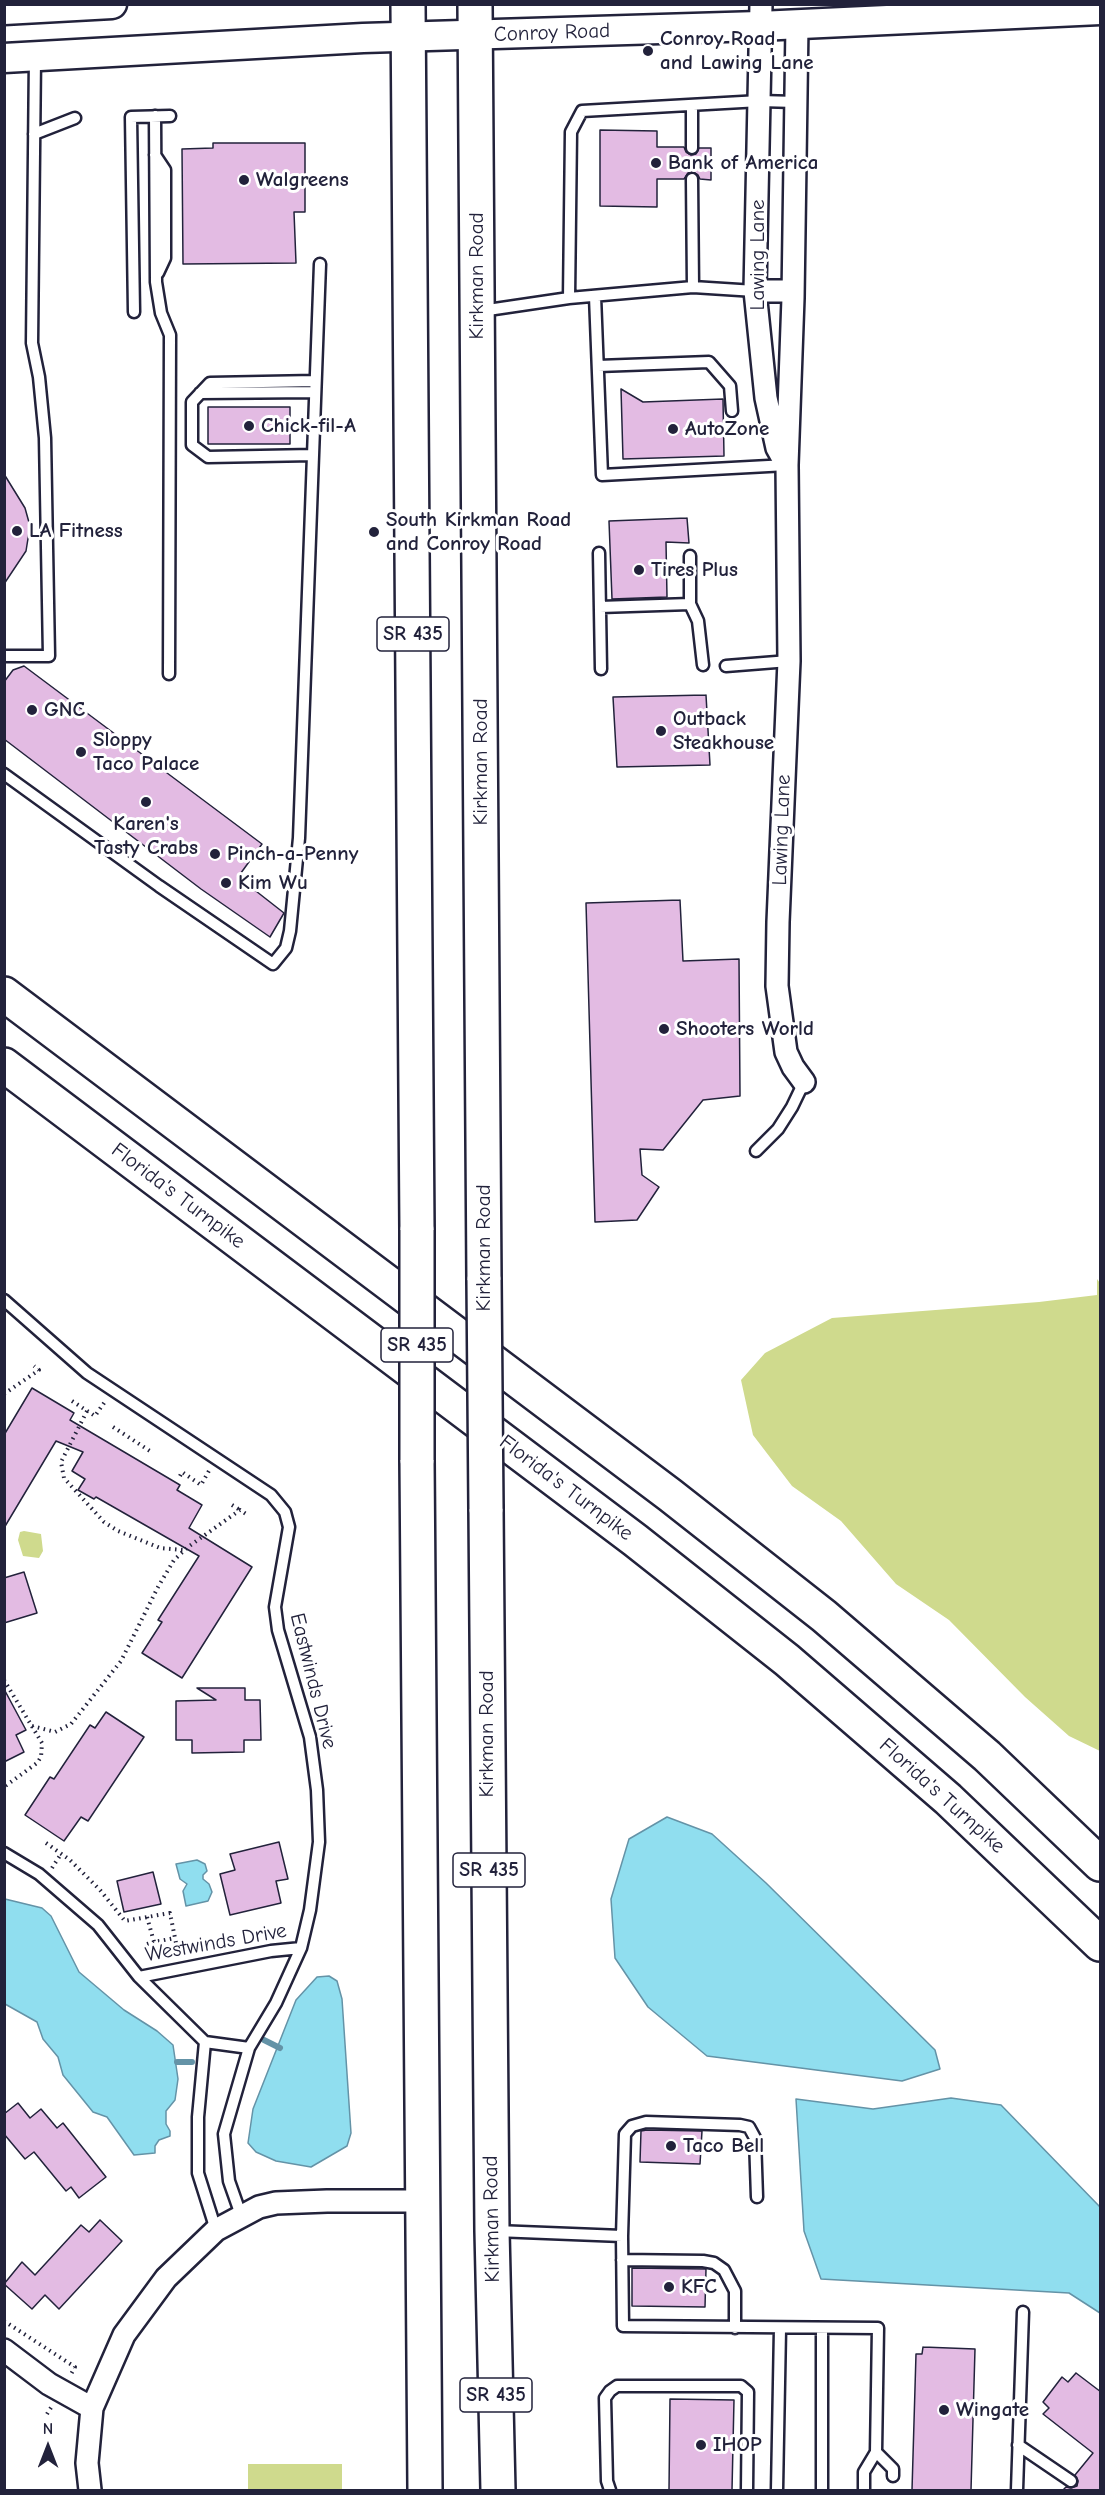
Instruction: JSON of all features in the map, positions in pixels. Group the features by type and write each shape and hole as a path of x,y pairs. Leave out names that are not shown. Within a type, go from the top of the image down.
{"main road":[{"path":"4,10 112,4"},
{"name":"SR 435","path":"408,4 425,2490"},
{"name":"Conroy Road","path":"4,58 168,47 408,37 475,20 760,16 797,25 1101,10"},
{"name":"Kirkman Road","path":"475,20 492,2231 498,2490"},
{"path":"4,994 661,1487 815,1608 987,1756 1101,1864"},
{"name":"Florida's Turnpike","path":"4,1065 635,1540 787,1660 948,1799 1101,1944"}],"street":[{"name":"Lawing Lane","path":"760,16 755,291 766,398 777,448 787,465"},
{"name":"Lawing Lane","path":"797,25 793,291 787,465 789,662 777,986 786,1052 804,1082"},
{"path":"755,291 793,291"},
{"path":"90,2490 87,2463 92,2408 124,2335 166,2278 216,2230 259,2207 297,2201 423,2201"},
{"path":"4,2350 49,2384 92,2408"}],"lane":[{"path":"4,656 49,656 46,599 45,438 39,377 32,343 35,57"},
{"path":"569,298 572,132 582,111 760,101 796,102"},
{"path":"692,105 692,148"},
{"path":"155,116 156,278 160,313 170,335 169,674"},
{"path":"134,312 131,117 170,116"},
{"path":"34,134 75,118"},
{"path":"692,179 693,287"},
{"path":"4,774 159,886 273,964 286,948 290,930 299,838 320,264"},
{"path":"477,311 569,298 693,287 755,291"},
{"path":"595,296 602,475 787,465"},
{"path":"598,366 709,362 730,386 732,411"},
{"path":"313,455 208,457 192,446 192,402 200,393 315,387"},
{"path":"599,553 601,669"},
{"path":"690,556 690,604 698,621 703,665"},
{"path":"600,607 690,604"},
{"path":"726,666 789,662"},
{"path":"756,1151 778,1129 804,1082"},
{"name":"Eastwinds Drive","path":"4,1300 87,1373 271,1495 285,1512 289,1527 274,1607 278,1630 310,1737 318,1831 310,1910 301,1948 276,2003 249,2048 224,2134 229,2181 241,2215"},
{"name":"Westwinds Drive","path":"4,1853 39,1874 98,1925 139,1977 205,2042"},
{"name":"Westwinds Drive","path":"139,1977 271,1951 301,1948"},
{"path":"216,2230 198,2173 198,2117 205,2042 249,2048"},
{"path":"757,2197 755,2138 749,2127 646,2122 632,2126 625,2134 622,2235 623,2326 878,2328 876,2452 864,2472 864,2490"},
{"path":"492,2231 622,2235"},
{"path":"622,2260 703,2261 724,2270 735,2291 735,2328"},
{"path":"1017,2490 1023,2312"},
{"path":"777,2490 780,2329"},
{"path":"822,2329 822,2490"},
{"path":"610,2490 607,2481 605,2398 617,2386 741,2386 748,2392 747,2490"},
{"path":"1018,2445 1071,2481"},
{"path":"876,2452 893,2469 893,2476"}],"path":[{"path":"4,1394 39,1370 34,1365"},
{"path":"72,1401 95,1416 106,1400"},
{"path":"87,1411 61,1462 64,1478 89,1507 118,1531 160,1548 185,1550"},
{"path":"113,1427 153,1454"},
{"path":"180,1476 182,1472 201,1485 210,1468"},
{"path":"232,1505 249,1516"},
{"path":"32,1726 55,1732 64,1730 71,1724 121,1661 174,1560 240,1510"},
{"path":"4,1680 42,1743 40,1757 23,1775 4,1786"},
{"path":"46,1843 100,1890 125,1921 170,1913 178,1953"},
{"path":"52,1868 61,1854"},
{"path":"147,1917 154,1942"},
{"path":"147,1944 175,1938"}],"green space":[{"path":"1097,1279 1100,1283 1100,1751 1069,1736 1025,1697 949,1620 896,1584 841,1521 792,1486 753,1435 741,1380 765,1353 832,1318 1039,1302 1097,1295"},
{"path":"20,1532 41,1534 43,1551 39,1558 23,1556 18,1540"},
{"path":"248,2464 342,2464 342,2490 248,2490"}],"water":[{"path":"667,1817 712,1834 766,1883 935,2050 940,2069 902,2081 707,2056 648,2007 615,1958 611,1899 629,1839"},
{"path":"197,1860 205,1864 207,1871 203,1879 209,1884 212,1892 208,1901 186,1906 183,1891 187,1884 180,1879 176,1864"},
{"path":"5,1899 42,1908 51,1916 79,1972 124,2010 157,2031 173,2045 178,2079 175,2100 166,2111 166,2124 170,2136 159,2140 155,2146 155,2153 134,2155 107,2117 93,2112 63,2075 58,2057 43,2039 37,2022 5,2004"},
{"path":"329,1976 337,1981 342,1999 351,2133 347,2146 311,2167 276,2161 256,2152 248,2143 253,2109 296,2000 317,1977"},
{"path":"951,2098 1001,2105 1100,2207 1100,2313 1069,2293 821,2279 804,2231 796,2099 873,2109"}],"building":[{"name":"Bank of America","path":"600,130 657,131 657,147 684,147 691,155 696,154 699,148 711,148 711,180 700,179 693,172 688,173 684,179 657,179 657,207 600,206"},
{"name":"Walgreens","path":"213,143 305,143 305,212 294,212 296,263 183,264 182,149 213,148"},
{"name":"AutoZone","path":"621,389 643,402 723,399 724,456 623,459"},
{"name":"Chick-fil-A","path":"208,407 290,407 290,444 208,444"},
{"path":"4,474 25,508 30,526 26,551 4,584"},
{"name":"Tires Plus","path":"687,518 689,543 666,542 667,597 612,599 609,521"},
{"path":"24,666 262,844 238,877 284,913 270,937 201,889 4,739 4,682 13,670"},
{"name":"Outback Steakhouse","path":"706,695 710,765 617,767 613,697"},
{"name":"Shooters World","path":"680,900 683,961 739,959 740,1096 703,1100 663,1150 640,1149 642,1175 659,1187 637,1220 595,1222 586,903"},
{"path":"32,1388 74,1413 70,1420 180,1485 177,1490 202,1505 189,1528 252,1567 182,1678 142,1653 162,1622 158,1620 199,1556 96,1497 94,1499 78,1490 85,1479 72,1471 83,1452 56,1441 4,1528 4,1435"},
{"path":"24,1572 37,1613 4,1623 4,1578"},
{"path":"197,1688 245,1688 245,1700 260,1700 261,1740 244,1740 244,1752 192,1753 192,1740 176,1740 176,1701 216,1700"},
{"path":"4,1689 26,1730 16,1735 24,1752 4,1762"},
{"path":"106,1712 144,1737 88,1821 81,1817 64,1841 25,1815 50,1777 54,1779 90,1725 95,1728"},
{"path":"279,1842 288,1879 276,1881 281,1903 230,1915 220,1874 235,1870 230,1854"},
{"path":"153,1872 161,1904 124,1912 117,1881"},
{"path":"18,2103 30,2118 41,2109 57,2128 63,2123 106,2177 79,2198 71,2187 66,2191 34,2152 25,2159 4,2134 4,2114"},
{"name":"Taco Bell","path":"641,2131 702,2131 700,2164 640,2162"},
{"path":"100,2220 122,2241 59,2309 45,2295 32,2309 4,2284 22,2262 35,2275 81,2225 89,2232"},
{"name":"KFC","path":"632,2268 706,2269 705,2307 632,2306"},
{"name":"Wingate","path":"923,2347 975,2349 971,2490 912,2490 916,2354 922,2354"},
{"path":"1076,2373 1101,2392 1101,2490 1063,2490 1066,2487 1077,2486 1078,2481 1075,2475 1093,2453 1043,2414 1049,2408 1043,2402 1062,2377 1068,2382"},
{"name":"IHOP","path":"670,2399 734,2400 732,2490 669,2490"}],"waterway":[{"path":"264,2040 280,2048"},
{"path":"177,2062 192,2062"}],"place":[{"name":"Conroy Road and Lawing Lane","path":"648,51"},
{"name":"Bank of America","path":"656,163"},
{"name":"Walgreens","path":"244,180"},
{"name":"Chick-fil-A","path":"249,426"},
{"name":"AutoZone","path":"673,429"},
{"name":"LA Fitness","path":"17,531"},
{"name":"South Kirkman Road and Conroy Road","path":"374,532"},
{"name":"Tires Plus","path":"639,570"},
{"name":"GNC","path":"32,710"},
{"name":"Outback Steakhouse","path":"661,731"},
{"name":"Sloppy Taco Palace","path":"81,752"},
{"name":"Karen's Tasty Crabs","path":"146,802"},
{"name":"Pinch-a-Penny","path":"215,854"},
{"name":"Kim Wu","path":"226,883"},
{"name":"Shooters World","path":"664,1029"},
{"name":"Taco Bell","path":"671,2146"},
{"name":"KFC","path":"669,2287"},
{"name":"Wingate","path":"944,2410"},
{"name":"IHOP","path":"701,2445"}]}
